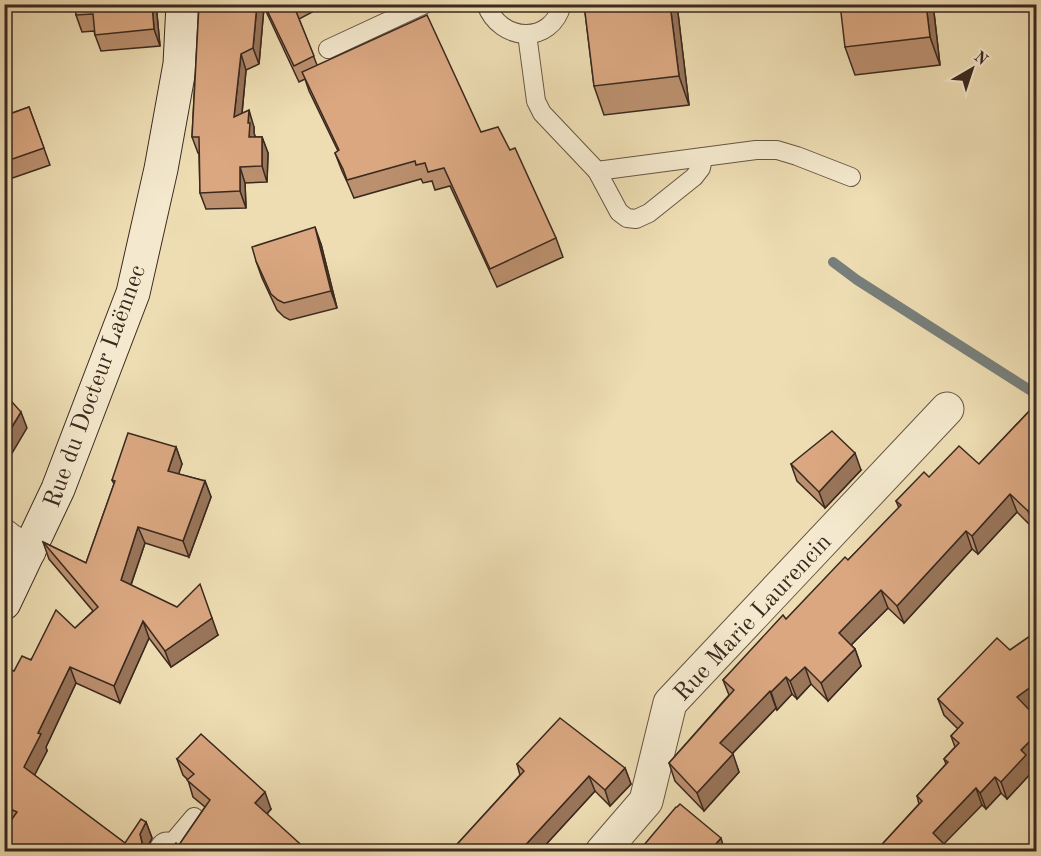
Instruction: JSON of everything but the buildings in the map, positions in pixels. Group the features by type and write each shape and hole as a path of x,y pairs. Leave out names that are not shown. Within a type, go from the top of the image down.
{"street":[{"name":"Rue du Docteur Laënnec","path":"4,603 17,544 58,489 133,293 161,169 180,64 183,4"},
{"name":"Rue Marie Laurencin","path":"602,852 646,801 670,703 947,409"}],"lane":[{"path":"486,4 496,22 505,29 527,34 548,27 556,20 562,4"},
{"path":"328,49 424,5"},
{"path":"527,34 536,101 542,112 597,171 619,212 627,218 636,219 649,213 694,177 701,168 703,157"},
{"path":"597,171 756,150 777,150 851,177"},
{"path":"166,850 194,816"}],"waterway":[{"path":"833,262 857,280 1036,394"}]}
